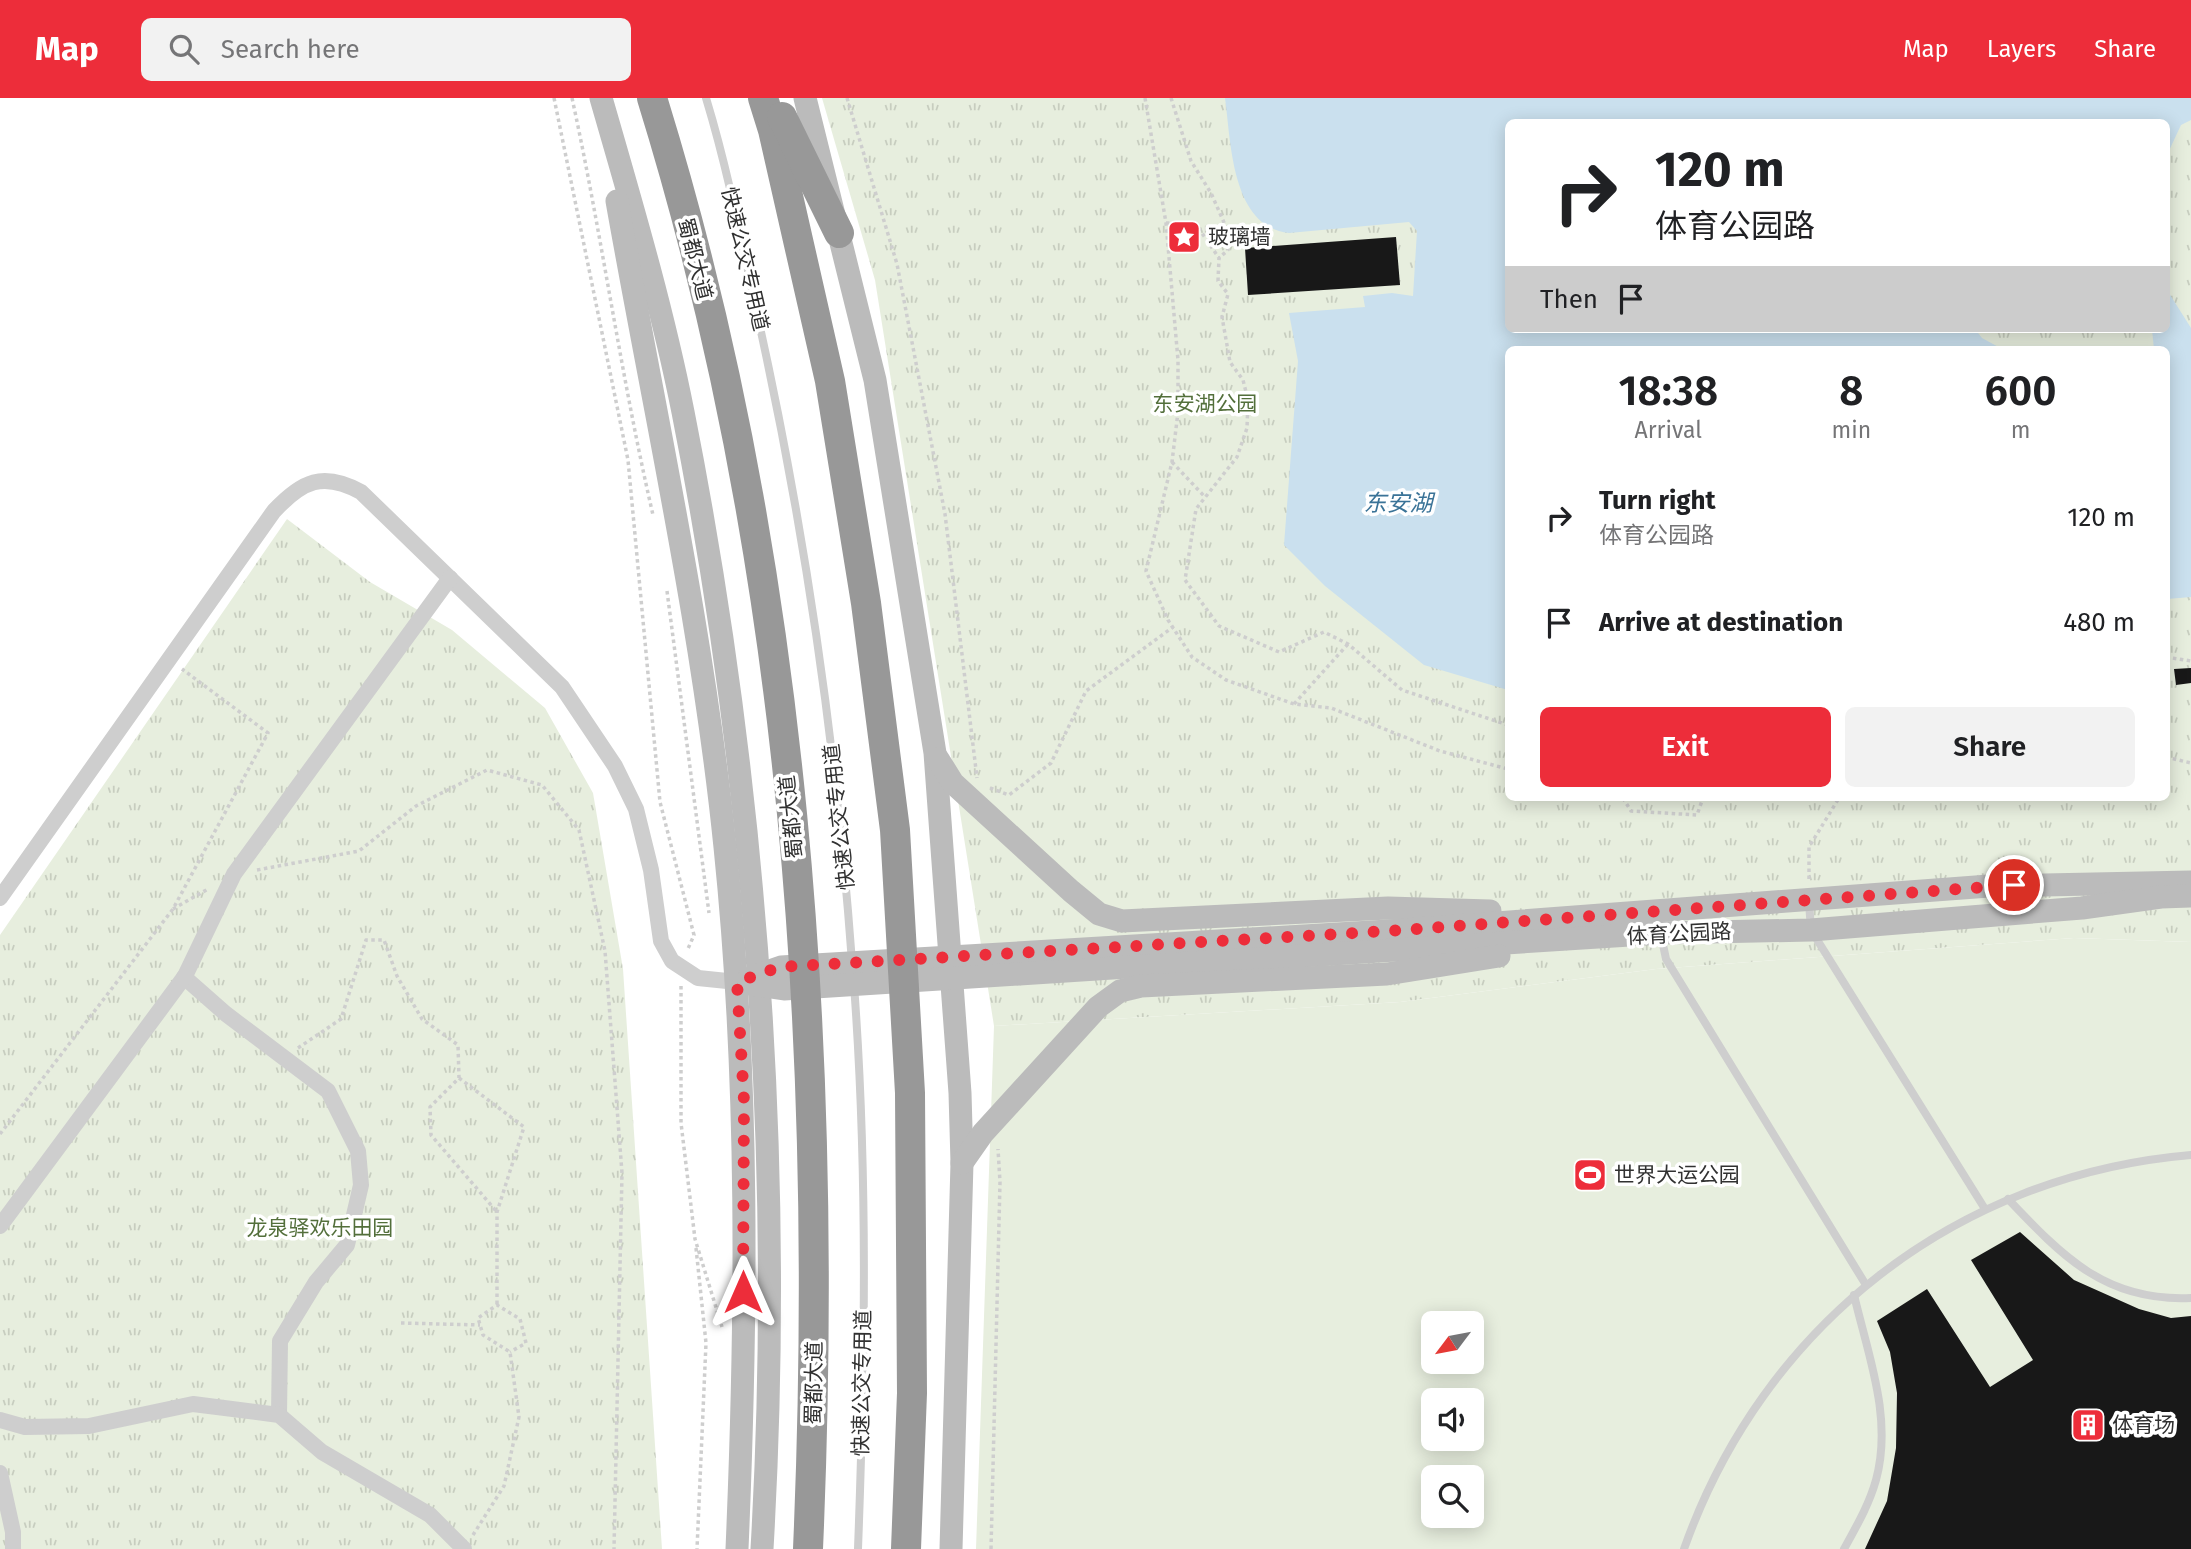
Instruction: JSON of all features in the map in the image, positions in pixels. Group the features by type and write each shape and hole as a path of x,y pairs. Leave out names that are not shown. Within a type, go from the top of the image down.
{"highway":[{"name":"蜀都大道","path":"652,98 670,158 729,401 767,618 797,860 812,1093 815,1387 808,1549"},
{"path":"762,98 773,130 830,381 866,603 895,830 910,1093 912,1393 906,1549"},
{"path":"773,98 839,233"}],"main road":[{"path":"600,98 653,280 682,410 716,594 738,757 756,932 765,1106 769,1294 762,1549"},
{"path":"600,98 695,631 725,844 737,982 744,1142 743,1402 737,1549"},
{"path":"805,98 875,380 935,753 960,1093 961,1163 951,1549"},
{"path":"935,753 953,783 975,793 1099,914 1122,921 1388,908 1621,926"},
{"name":"体育公园路","path":"737,982 780,967 1621,926 1808,898 1989,886 2191,882"},
{"name":"体育公园路","path":"1660,922 1811,930 2082,908 2161,897 2191,896"},
{"path":"961,1163 996,1118 1098,1007 1120,991 1141,986 1387,974 1621,926"}],"street":[{"path":"0,898 274,511 291,492 314,482 340,480 360,492 562,687 615,766 636,809 651,870 661,941 672,961 698,978 737,982"},
{"path":"0,1226 184,977 234,874 450,578"},
{"path":"184,977 226,1014 328,1091 358,1151 361,1185 347,1245 316,1282 280,1341 279,1415"},
{"path":"0,1420 25,1427 89,1426 193,1404 279,1415 322,1452 430,1515 467,1544"},
{"path":"0,1473 13,1532 13,1549"}],"lane":[{"name":"快速公交专用道","path":"706,98 720,144 775,393 815,611 843,840 861,1080 864,1394 858,1549"},
{"path":"1808,898 1811,930 1985,1209"},
{"path":"1660,922 1667,959 1866,1285"},
{"path":"1684,1549 1698,1510 1727,1450 1763,1393 1805,1342 1866,1285 1906,1254 1985,1209 2008,1199 2088,1171 2191,1154"},
{"path":"2008,1199 2066,1259 2099,1279 2130,1293 2163,1299 2191,1298"},
{"path":"1844,1549 1876,1480 1882,1444 1879,1396 1854,1295"}],"path":[{"path":"554,98 628,460 660,802 694,935 681,967 681,1123 706,1343 696,1549"},
{"path":"572,98 596,209 638,452 654,518"},
{"path":"847,98 897,264 943,500 975,793 1009,795 1051,764 1086,691 1173,627"},
{"path":"1145,98 1166,223 1178,360 1178,412 1172,462 1146,571 1173,627 1192,657 1226,680 1294,704 1331,708 1440,751 1505,768"},
{"path":"1171,98 1191,161 1211,193 1226,227 1228,250 1219,258"},
{"path":"1166,223 1195,223 1219,258 1218,281 1228,294 1222,317 1230,362 1243,380 1248,400 1247,428 1237,457 1195,509 1185,580 1219,626 1279,652 1324,632 1348,644 1402,690 1505,724"},
{"path":"1172,462 1205,497"},
{"path":"666,584 709,915"},
{"path":"1294,704 1348,644"},
{"path":"2170,658 2191,661"},
{"path":"0,1134 173,909 268,733 169,659"},
{"path":"2170,758 2191,763"},
{"path":"173,909 234,874 359,851 416,806 487,770 542,785 579,830 605,951 622,1173 614,1549"},
{"path":"1625,801 1631,811 1697,815 1702,801"},
{"path":"1808,898 1809,847 1837,801"},
{"path":"293,1051 341,1019 366,940 384,940 397,976 422,1019 458,1045 459,1078 430,1107 430,1135 497,1212"},
{"path":"459,1078 524,1127 497,1212 497,1305"},
{"path":"991,1549 1000,1182 996,1118"},
{"path":"695,1240 722,1327"},
{"path":"467,1544 505,1486 519,1417 510,1352 483,1335 478,1318 497,1305"},
{"path":"497,1305 520,1319 526,1343 510,1352"},
{"path":"401,1323 480,1325"}],"green space":[{"name":"东安湖公园","path":"822,98 2191,98 2191,942 2074,938 1656,969 1400,1002 994,1026 875,280"},
{"name":"龙泉驿欢乐田园","path":"287,519 370,582 452,630 545,708 593,793 623,969 662,1549 0,1549 0,935"},
{"name":"世界大运公园","path":"2074,938 2191,942 2191,1549 976,1549 994,1026 1400,1002 1656,969"}],"water":[{"name":"东安湖","path":"1225,98 2191,98 2191,120 2181,125 2170,149 2170,119 1505,119 1505,333 1978,333 1997,346 1505,346 1505,689 1424,665 1325,586 1284,545 1298,361 1289,313 1365,307 1363,296 1392,293 1413,296 1417,231 1409,222 1289,233 1270,227 1255,215 1245,199 1233,158"},
{"path":"2170,295 2191,328 2191,597 2170,599 2170,346 2154,346 2152,333 2170,333"}],"building":[{"path":"1396,237 1400,285 1248,295 1245,248"},
{"path":"2191,668 2191,683 2176,685 2174,669"},
{"path":"2020,1232 2074,1280 2139,1309 2171,1318 2191,1316 2191,1549 1865,1549 1887,1501 1896,1448 1897,1393 1890,1352 1877,1321 1927,1289 1990,1387 2033,1360 1971,1260"}],"place":[{"name":"玻璃墙","path":"1184,237"},
{"name":"世界大运公园","path":"1590,1175"},
{"name":"体育场","path":"2088,1425"}],"route":[{"path":"743,1292 744,1101 737,982 780,967 1388,931 1619,915 1808,898 2014,885"}]}
